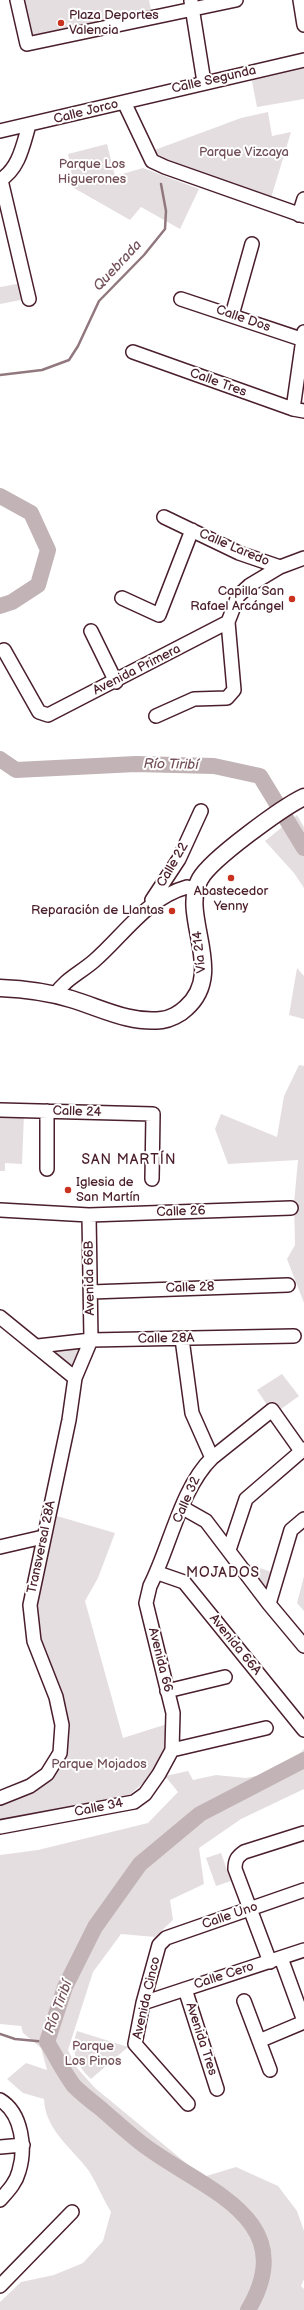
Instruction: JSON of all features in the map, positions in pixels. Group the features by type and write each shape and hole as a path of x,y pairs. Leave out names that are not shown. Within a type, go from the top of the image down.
{"main road":[{"name":"Vía 214","path":"0,980 57,991 134,1009 162,1010 177,1003 184,997 194,978 193,949 183,888 198,863 300,793"},
{"name":"Vía 214","path":"0,988 57,991 128,1018 162,1020 183,1012 192,1004 202,984 202,959 195,912 199,879 250,827"}],"street":[{"path":"17,0 26,44 191,4 236,0"},
{"path":"300,0 304,25"},
{"path":"191,4 204,82"},
{"name":"Calle Segunda","path":"124,102 204,82 304,60"},
{"name":"Calle Jorco","path":"29,126 124,102 152,160 165,167 302,216"},
{"path":"0,131 29,126 19,158 10,173 0,180 29,299"},
{"path":"302,216 304,199"},
{"path":"232,315 252,244"},
{"name":"Calle Dos","path":"181,299 303,338"},
{"path":"298,410 303,338"},
{"name":"Calle Tres","path":"133,352 298,410"},
{"name":"Calle Laredo","path":"164,517 238,553 280,567 304,558"},
{"path":"122,598 159,614 192,530"},
{"path":"156,716 188,701 226,698 232,695 234,690 228,622 238,596 250,585 280,567"},
{"name":"Avenida Primera","path":"4,650 39,712 43,715 48,715 116,682 228,622"},
{"path":"91,632 116,682"},
{"name":"Calle 22","path":"57,991 94,961 139,915 172,871 201,811"},
{"path":"172,871 183,888"},
{"name":"Calle 22","path":"139,915 167,894 183,888"},
{"name":"Calle 24","path":"0,1110 153,1114 152,1179"},
{"path":"47,1111 47,1170"},
{"name":"Calle 26","path":"0,1210 89,1215 291,1208"},
{"name":"Avenida 66B","path":"89,1215 92,1292 91,1340"},
{"name":"Calle 28","path":"92,1292 288,1285"},
{"path":"0,1317 38,1346 75,1378"},
{"name":"Calle 28A","path":"38,1346 91,1340 294,1336"},
{"path":"182,1339 192,1413 212,1458"},
{"name":"Transversal 28A","path":"0,1798 30,1786 47,1774 60,1754 62,1725 56,1697 44,1672 34,1641 30,1605 75,1378 91,1340"},
{"name":"Calle 32","path":"158,1572 191,1487 204,1465 212,1458 272,1410 303,1450"},
{"path":"229,1550 246,1499 303,1450"},
{"path":"183,1508 206,1521 269,1604 304,1646"},
{"path":"269,1604 290,1530 304,1520"},
{"path":"0,1548 44,1536"},
{"name":"Avenida 66","path":"158,1572 150,1586 146,1603 173,1713 172,1750"},
{"name":"Avenida 66A","path":"158,1572 184,1582 304,1730"},
{"path":"167,1691 225,1677"},
{"path":"172,1750 266,1728"},
{"name":"Calle 34","path":"0,1827 134,1802 145,1794 159,1774 172,1750"},
{"path":"259,2040 304,2022 276,1960 250,1908 235,1869 238,1856 304,1833"},
{"name":"Calle Uno","path":"159,1945 166,1938 304,1890"},
{"name":"Avenida Cinco","path":"159,1945 143,2003 135,2040 137,2048 188,2104"},
{"name":"Calle Cero","path":"143,2003 304,1950"},
{"name":"Avenida Tres","path":"185,1989 217,2089"},
{"path":"244,2001 270,2070"},
{"path":"0,2100 5,2103 16,2120 23,2145 19,2171 12,2187 0,2200"},
{"path":"0,2147 23,2145"},
{"path":"0,2286 72,2212"}],"green space":[{"name":"Plaza Deportes Valencia","path":"24,0 149,0 151,10 33,37"},
{"path":"304,67 304,99 257,107 251,76"},
{"name":"Parque Vizcaya","path":"268,112 272,136 291,132 271,198 164,158 152,151 241,118"},
{"name":"Parque Los Higuerones","path":"107,144 115,176 143,168 199,189 180,229 141,207 130,220 74,188 68,154"},
{"path":"17,284 21,300 0,304 0,287"},
{"path":"297,815 304,827 304,888 294,873 265,841"},
{"path":"297,968 304,976 304,1019 289,1015"},
{"path":"299,1065 304,1066 304,1303 287,1259 295,1245 294,1203 298,1160 228,1164 215,1129 221,1114 277,1137 284,1096"},
{"path":"0,1113 24,1114 22,1164 5,1163 5,1171 0,1171"},
{"path":"84,1345 74,1369 47,1348"},
{"path":"282,1374 299,1396 277,1412 269,1408 257,1390"},
{"name":"Parque Mojados","path":"57,1516 115,1533 98,1578 85,1601 123,1738 167,1724 166,1749 152,1775 125,1799 0,1821 0,1804 23,1795 62,1760 68,1741 67,1709 40,1641 35,1606"},
{"path":"244,1562 274,1573 269,1588 266,1589"},
{"path":"304,1576 304,1611 297,1603"},
{"path":"304,1749 304,1789 241,1819 199,1848 204,1884 170,1900 173,1920 155,1937 121,1934 93,1972 68,2050 77,2068 95,2088 203,2177 236,2167 278,2186 297,2211 304,2231 304,2279 301,2286 304,2289 304,2310 0,2310 0,2302 21,2282 54,2275 83,2263 103,2241 111,2212 89,2171 54,2129 49,2120 44,2099 23,2093 7,2079 26,2063 47,2070 41,2048 23,2033 21,2026 0,2024 0,1855 38,1850 148,1823 178,1792 165,1776 188,1771 193,1780 216,1775 246,1778 266,1774 294,1760"},
{"path":"221,1853 231,1881 216,1886 206,1858"},
{"name":"Parque Los Pinos","path":"77,2031 128,2047 91,2079 78,2063 74,2051"}],"waterway":[{"name":"Quebrada","path":"0,375 42,370 69,360 78,346 99,301 144,255 165,229 166,211 161,184"},
{"name":"Río Tiribí","path":"0,496 31,513 48,550 38,585 12,602 0,606"},
{"name":"Río Tiribí","path":"0,759 16,770 136,764 214,766 260,776 304,848"},
{"name":"Río Tiribí","path":"248,2310 262,2278 263,2251 254,2228 237,2208 215,2191 141,2143 80,2092 70,2081 47,2042 65,1987 95,1927 140,1864 200,1814 304,1760"},
{"path":"0,2034 15,2039 47,2042"}],"place":[{"name":"Plaza Deportes Valencia","path":"61,23"},
{"name":"Capilla San Rafael Arcángel","path":"292,599"},
{"name":"Abastecedor Yenny","path":"231,878"},
{"name":"Reparación de Llantas","path":"172,911"},
{"name":"Iglesia de San Martín","path":"68,1190"}],"district":[{"name":"SAN MARTÍN","path":"129,1160"},
{"name":"MOJADOS","path":"223,1573"}]}
